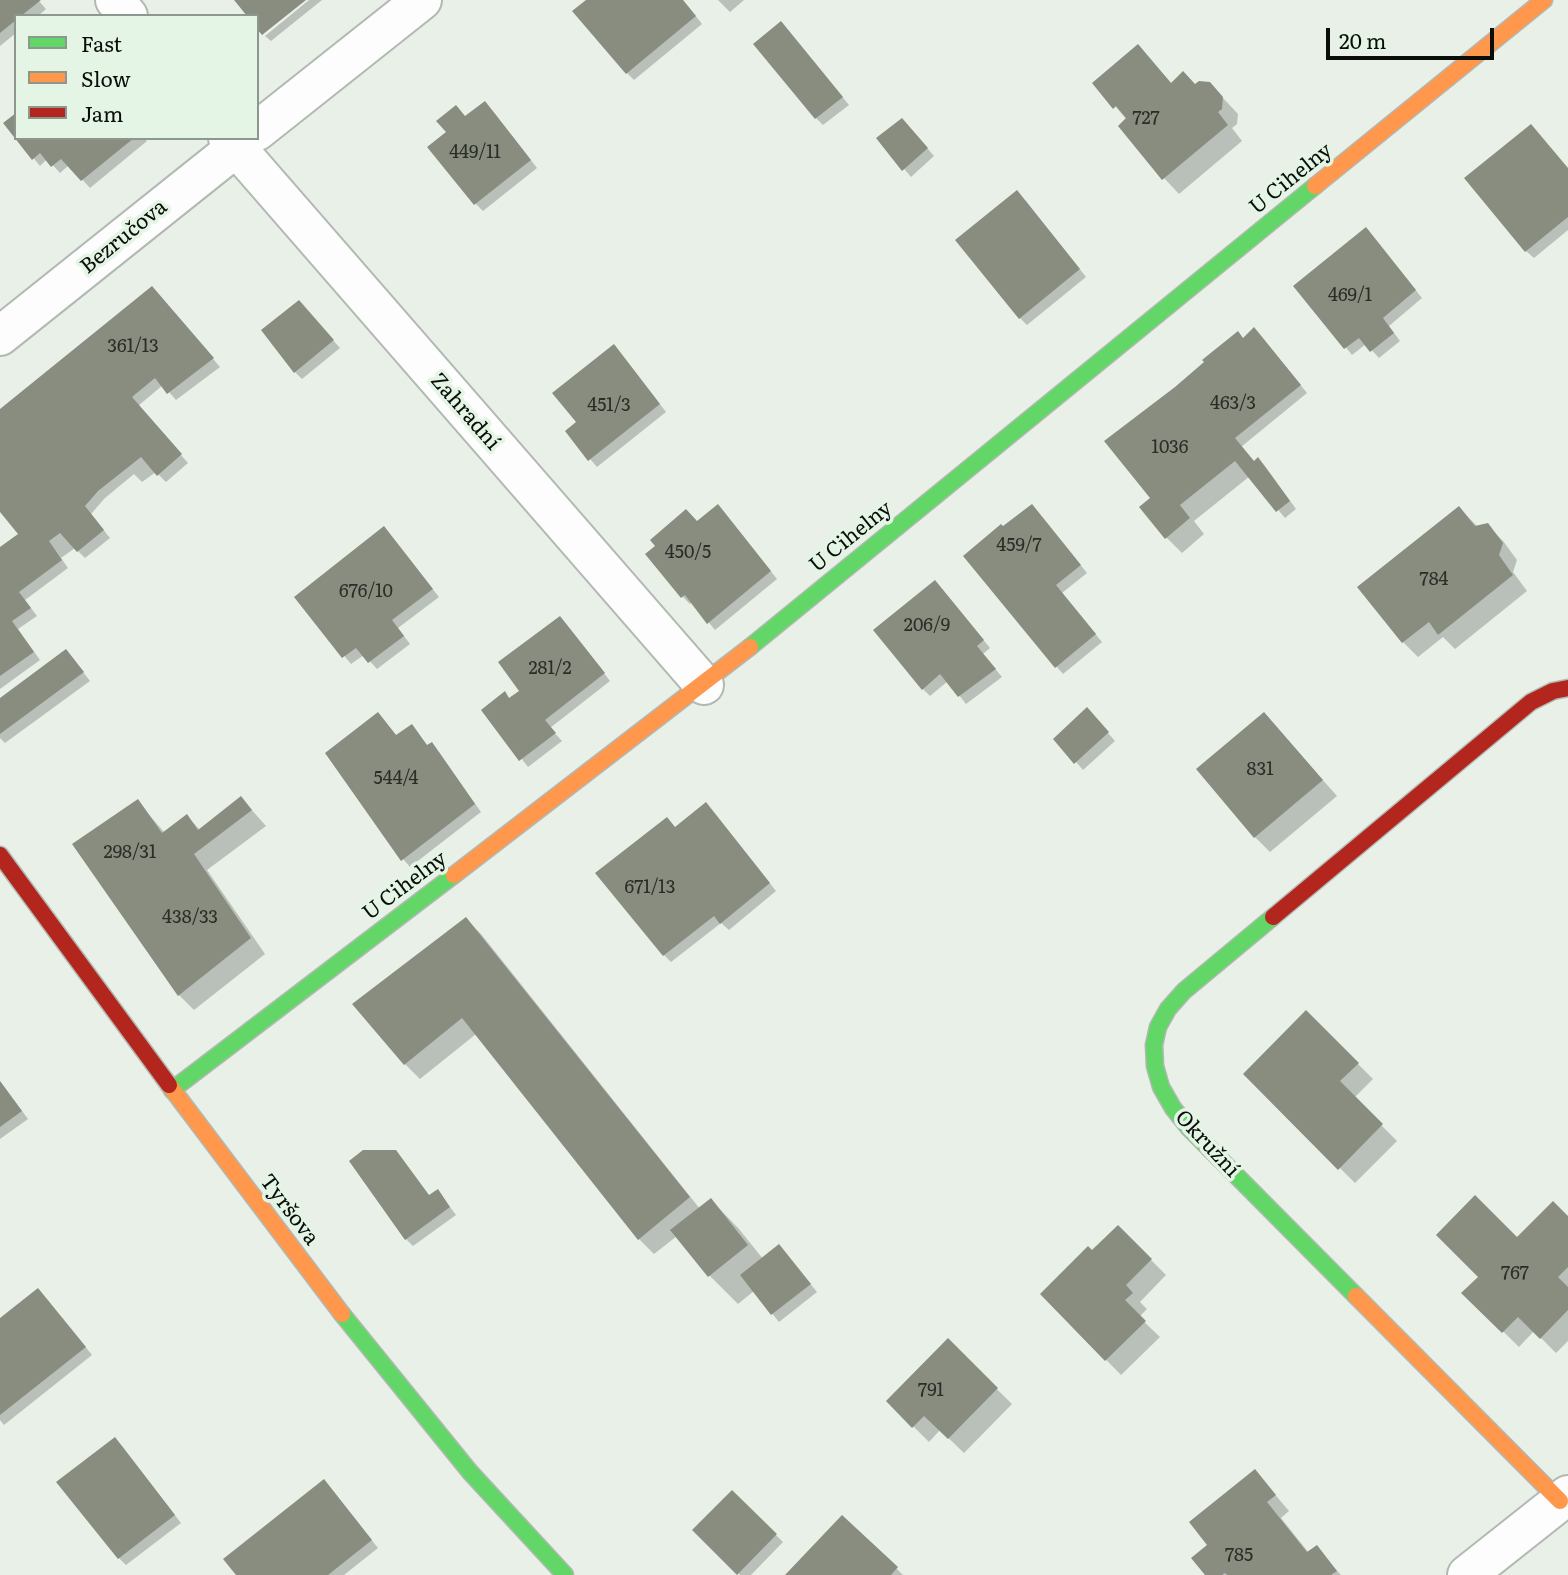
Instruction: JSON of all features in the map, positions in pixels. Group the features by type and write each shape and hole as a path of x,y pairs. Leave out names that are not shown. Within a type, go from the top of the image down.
{"street":[{"path":"115,0 126,14"},
{"name":"Bezručova","path":"259,126 422,0"},
{"name":"U Cihelny","path":"172,1090 704,685 1544,0"},
{"name":"Bezručova","path":"0,336 241,140"},
{"name":"Zahradní","path":"243,140 704,685"},
{"name":"Okružní","path":"1466,1575 1564,1498 1189,1128 1161,1087 1155,1066 1154,1045 1158,1027 1168,1009 1184,990 1531,702 1553,691 1568,688"},
{"name":"Tyršova","path":"0,855 172,1090 344,1317 470,1472 565,1575"}],"building":[{"path":"0,0 41,0 24,14 14,14 14,22 0,33"},
{"path":"234,0 306,0 262,35 259,31 259,14 245,14"},
{"path":"586,0 683,0 696,16 626,74 572,11"},
{"path":"781,21 843,97 815,119 753,44"},
{"path":"1138,44 1171,83 1183,71 1195,84 1199,81 1210,82 1223,97 1222,109 1218,112 1228,125 1162,180 1118,126 1126,118 1116,106 1113,109 1092,83"},
{"path":"485,101 531,160 474,205 427,147 446,132 436,121 456,105 465,116"},
{"path":"14,115 14,137 3,123"},
{"path":"902,118 928,148 902,171 876,138"},
{"path":"1531,124 1568,168 1568,217 1525,252 1464,178"},
{"path":"16,140 132,140 81,181 61,159 51,167 40,153 32,160"},
{"path":"1017,190 1080,269 1019,319 955,240"},
{"path":"1366,227 1416,290 1383,318 1394,333 1370,352 1359,338 1344,349 1293,286"},
{"path":"152,286 214,358 167,394 155,378 132,397 182,454 157,476 141,457 98,491 85,506 104,530 77,552 60,533 49,541 62,560 19,592 31,608 12,621 34,652 0,676 0,547 18,534 0,512 0,409"},
{"path":"299,300 334,340 294,373 261,330"},
{"path":"1254,327 1301,385 1235,438 1254,461 1258,457 1290,501 1276,512 1235,461 1180,505 1190,518 1165,539 1139,507 1150,498 1104,441 1175,387 1204,362 1202,360 1238,331 1243,338"},
{"path":"614,344 660,404 588,461 565,431 576,422 552,393"},
{"path":"718,504 771,571 707,624 685,595 681,598 645,554 655,546 650,540 686,509 697,521"},
{"path":"1032,504 1081,565 1056,585 1096,634 1055,668 963,556 1001,524 1003,526"},
{"path":"1459,506 1475,526 1488,523 1503,543 1499,555 1513,575 1438,635 1429,622 1402,643 1357,587"},
{"path":"384,526 433,589 392,620 404,636 368,663 356,648 342,658 294,597"},
{"path":"935,580 984,640 977,646 996,669 958,697 940,674 922,690 873,630"},
{"path":"560,616 605,673 545,720 556,733 519,761 481,710 505,691 509,698 519,691 498,662"},
{"path":"66,649 84,672 0,734 0,698"},
{"path":"1087,707 1109,732 1074,764 1053,739"},
{"path":"378,712 396,735 412,724 427,745 432,742 475,804 401,861 325,753"},
{"path":"1264,712 1323,780 1254,838 1196,769"},
{"path":"241,796 252,810 194,854 251,938 178,996 72,844 138,799 162,833 187,814 198,830"},
{"path":"706,802 770,883 720,924 714,916 663,956 595,873 667,817 675,827"},
{"path":"466,917 690,1197 638,1240 462,1018 404,1065 352,1004"},
{"path":"1306,1010 1359,1063 1340,1081 1383,1124 1338,1170 1243,1074"},
{"path":"0,1081 22,1111 0,1127"},
{"path":"363,1150 396,1150 429,1195 438,1189 450,1207 405,1240 349,1161"},
{"path":"1475,1195 1517,1237 1553,1201 1568,1216 1568,1267 1558,1277 1568,1287 1568,1310 1540,1339 1518,1317 1502,1333 1461,1293 1478,1277 1436,1235"},
{"path":"711,1198 748,1245 708,1277 670,1230"},
{"path":"1118,1225 1152,1259 1126,1285 1133,1293 1125,1300 1146,1321 1105,1361 1040,1294 1088,1246 1092,1250"},
{"path":"779,1244 811,1284 771,1315 740,1275"},
{"path":"38,1288 86,1347 0,1415 0,1318"},
{"path":"948,1338 998,1388 948,1439 924,1416 912,1428 886,1401"},
{"path":"115,1437 175,1515 118,1559 56,1482"},
{"path":"1255,1469 1276,1495 1267,1502 1307,1552 1317,1545 1337,1571 1331,1575 1205,1575 1191,1558 1207,1545 1189,1522"},
{"path":"324,1479 372,1540 328,1575 236,1575 223,1559"},
{"path":"732,1490 777,1534 737,1575 692,1530"},
{"path":"842,1515 898,1567 891,1575 785,1575"}],"traffic: fast":[{"path":"750,647 1315,186"},
{"path":"172,1090 454,875"},
{"path":"1273,917 1184,991 1168,1009 1158,1027 1154,1045 1155,1066 1161,1087 1189,1128 1356,1296"},
{"path":"342,1314 470,1472 565,1575"}],"traffic: slow":[{"path":"1315,186 1544,0"},
{"path":"454,875 750,647"},
{"path":"169,1085 342,1314"},
{"path":"1356,1296 1560,1501"}],"traffic: jam":[{"path":"1273,917 1531,702 1553,691 1568,688"},
{"path":"0,855 169,1085"}]}
